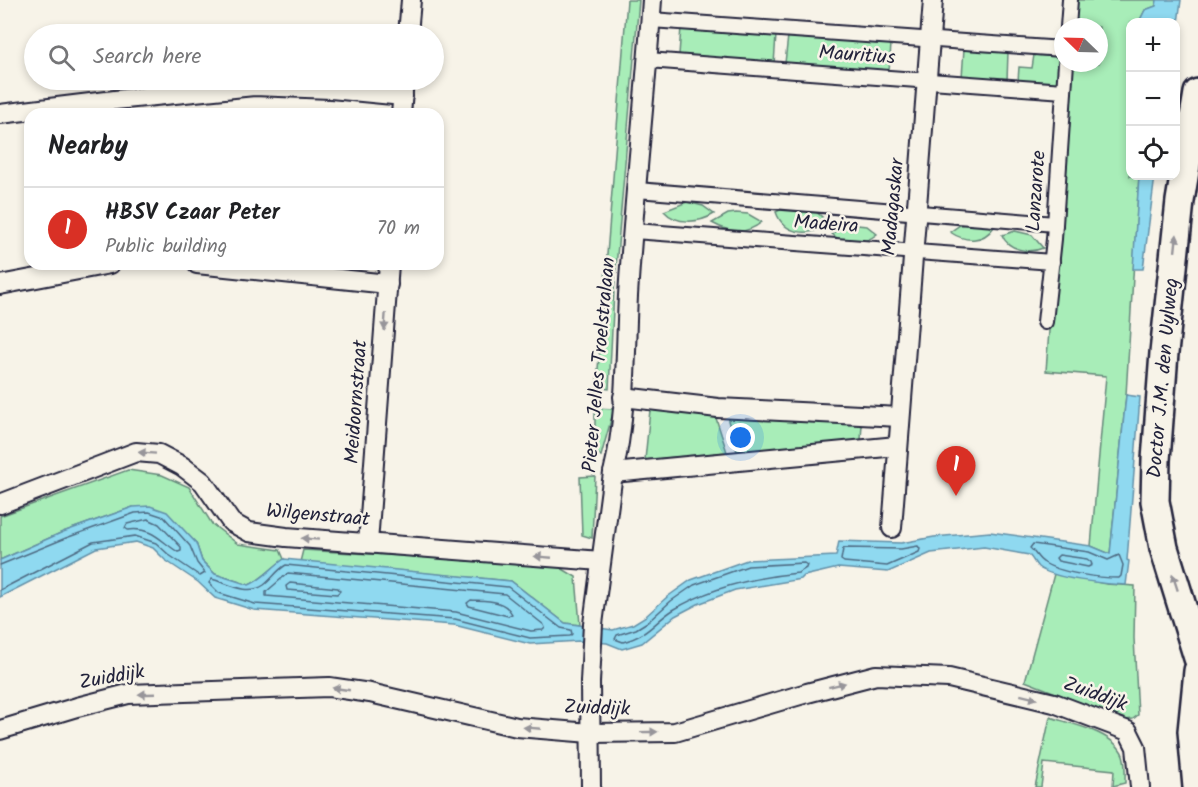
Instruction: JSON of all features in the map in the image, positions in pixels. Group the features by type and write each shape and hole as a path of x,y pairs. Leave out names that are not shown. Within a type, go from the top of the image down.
{"main road":[{"name":"Doctor J.M. den Uylweg","path":"1198,93 1180,201 1166,330 1155,501 1164,548 1198,658"},
{"path":"1197,787 1192,731 1198,671"}],"street":[{"path":"409,24 411,0"},
{"name":"Pieter Jelles Troelstralaan","path":"591,787 592,647 601,561 613,473 618,454 652,0"},
{"name":"Madagaskar","path":"892,528 933,0"},
{"path":"1069,18 1070,0"},
{"name":"Mauritius","path":"651,20 1054,47"},
{"name":"Mauritius","path":"648,60 1064,91"},
{"name":"Lanzarote","path":"1045,322 1052,262 1065,72"},
{"path":"49,108 214,90"},
{"path":"401,108 403,90"},
{"path":"0,114 24,111"},
{"name":"Madeira","path":"637,190 1055,224"},
{"name":"Madeira","path":"634,231 1052,262"},
{"path":"0,285 79,270"},
{"path":"254,270 388,284"},
{"name":"Meidoornstraat","path":"368,543 389,270"},
{"path":"623,398 718,408 900,417"},
{"path":"613,473 897,446"},
{"name":"Wilgenstraat","path":"0,504 136,452 159,454 182,466 203,482 231,522 249,532 286,537 601,561"},
{"name":"Zuiddijk","path":"0,730 128,694 329,687 370,693 517,727 590,733 675,732 876,675 949,678 1054,703 1128,731 1136,747 1140,787"}],"green space":[{"path":"627,0 639,0 614,291 609,389 602,388 597,382"},
{"path":"1073,0 1157,0 1156,6 1145,10 1141,18 1126,18 1126,180 1139,180 1126,395 1110,554 1091,546 1106,376 1046,371 1068,72 1108,72 1108,18 1072,18"},
{"path":"681,27 776,35 774,64 679,55"},
{"path":"788,36 891,44 889,72 785,63"},
{"path":"964,49 1008,52 1007,81 962,77"},
{"path":"1034,55 1054,57 1054,72 1058,72 1057,84 1018,81 1019,67 1032,68"},
{"path":"687,202 703,206 714,214 695,221 688,221 675,219 664,211"},
{"path":"806,206 821,216 827,225 813,231 798,232 785,225 776,212 786,207"},
{"path":"728,214 748,214 762,222 744,231 732,231 712,223"},
{"path":"970,222 994,227 985,236 973,239 962,238 950,232"},
{"path":"867,226 877,234 872,238 854,243 843,241 832,234 839,228"},
{"path":"1015,231 1032,235 1043,248 1032,251 1009,244 1002,235"},
{"path":"595,408 614,409 601,456 595,452"},
{"path":"650,410 715,415 727,452 645,460"},
{"path":"727,417 862,424 861,440 739,458"},
{"path":"128,470 162,475 189,487 212,524 238,544 280,550 284,559 259,580 249,585 215,574 202,561 196,543 183,531 133,507 63,532 0,560 0,516"},
{"path":"595,476 592,538 582,535 580,477"},
{"path":"303,550 556,565 576,577 580,625 565,623 511,581 300,562"},
{"path":"1054,574 1106,584 1135,586 1134,638 1138,715 1133,719 1125,720 1025,681"},
{"path":"1050,717 1091,730 1111,740 1123,755 1125,783 1113,786 1114,770 1044,763 1041,787 1035,787"}],"water":[{"path":"1157,0 1181,0 1179,18 1141,18 1145,10 1156,6"},
{"path":"1139,180 1154,180 1143,269 1133,269"},
{"path":"1126,395 1140,397 1126,585 1055,575 1038,567 1029,555 984,547 931,553 888,572 838,568 804,576 801,579 735,590 698,604 675,616 642,643 622,649 607,643 580,641 530,644 454,625 254,610 215,598 198,582 165,560 153,548 136,542 96,548 0,597 0,560 63,532 133,507 150,506 167,512 196,543 202,561 215,574 249,585 259,580 284,559 511,581 565,623 613,630 633,624 646,616 691,580 747,560 836,556 839,541 901,543 934,537 990,532 1091,546 1110,554"}],"place":[{"name":"HBSV Czaar Peter","path":"956,496"}]}
